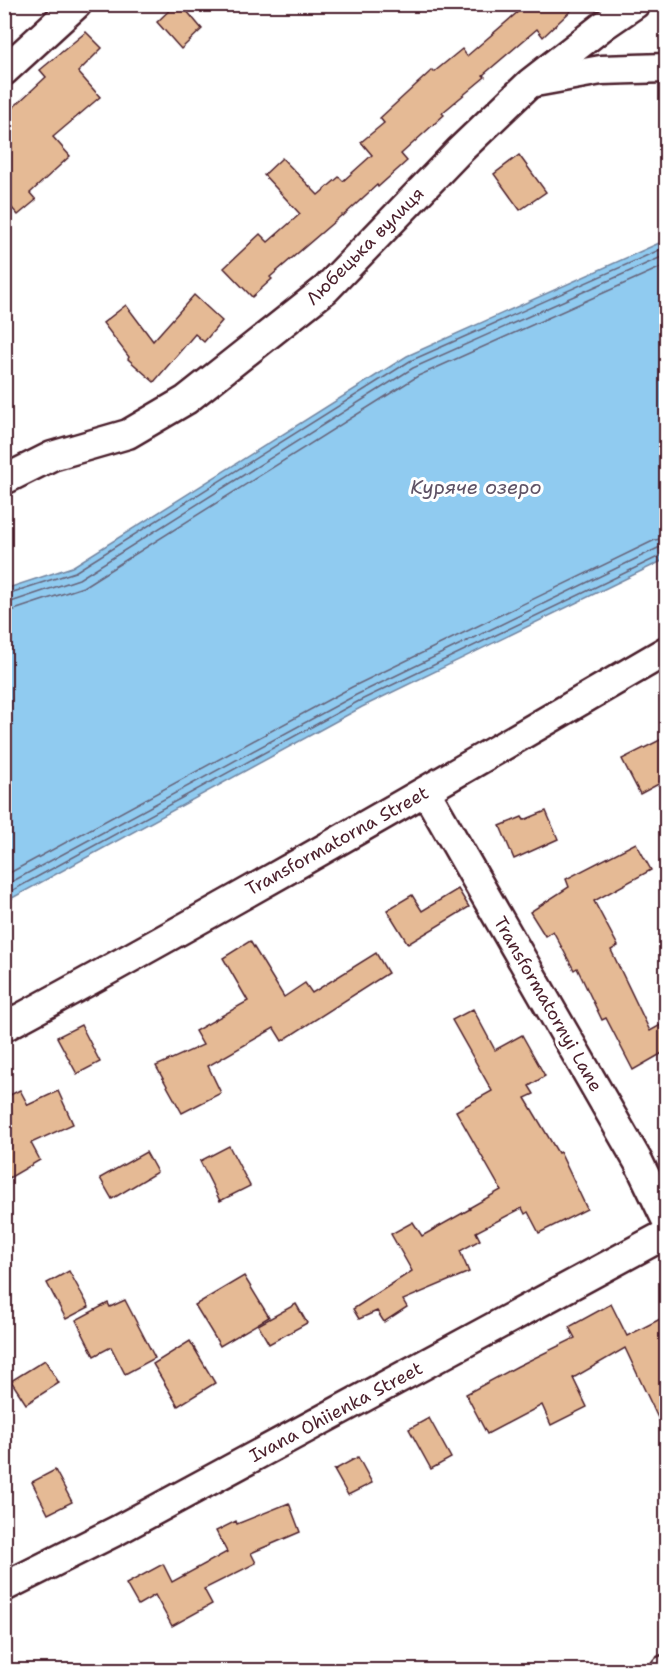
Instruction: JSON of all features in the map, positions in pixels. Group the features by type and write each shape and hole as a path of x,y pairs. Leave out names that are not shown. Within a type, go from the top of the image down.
{"street":[{"path":"4,71 77,4"},
{"name":"Любецька вулиця","path":"4,480 52,456 128,434 186,400 326,289 459,151 530,83 635,4"},
{"path":"530,83 601,70 666,68"},
{"name":"Transformatorna Street","path":"4,1027 426,792 666,651"},
{"name":"Transformatornyi Lane","path":"426,792 639,1163 666,1219"},
{"name":"Ivana Ohiienka Street","path":"4,1587 118,1530 666,1234"}],"water":[{"name":"Куряче озеро","path":"666,240 666,559 362,707 5,902 5,589 72,567 407,356"}],"building":[{"path":"176,4 181,4 202,29 181,49 157,22"},
{"path":"527,4 578,4 543,37 537,29 483,75 485,77 442,113 444,115 401,154 407,161 270,277 272,279 252,297 224,268 260,234 268,242 300,214 264,175 282,158 318,195 339,177 343,181 372,155 361,142 384,123 380,118 432,70 434,72 462,49 467,56"},
{"path":"86,32 102,48 78,72 100,97 53,137 70,156 30,193 36,200 18,215 4,199 4,116 46,77 40,70"},
{"path":"519,155 546,192 520,210 494,174"},
{"path":"194,295 222,321 204,342 195,334 154,382 128,359 129,357 103,323 126,305 153,341"},
{"path":"666,737 666,780 640,794 622,759"},
{"path":"546,811 558,839 514,859 500,826"},
{"path":"636,843 651,870 594,901 618,946 611,950 650,1031 666,1022 666,1051 633,1070 606,1018 602,1020 577,968 574,970 553,931 545,936 530,912 569,887 566,879"},
{"path":"458,889 469,907 408,944 387,910 412,895 422,911"},
{"path":"250,941 284,997 305,983 312,993 376,953 388,973 282,1041 274,1028 208,1066 221,1093 182,1113 156,1066 203,1045 195,1031 248,1001 223,958"},
{"path":"473,1009 495,1050 522,1035 545,1076 529,1086 534,1094 525,1098 558,1153 560,1152 587,1209 539,1233 528,1212 525,1214 522,1208 476,1232 480,1240 460,1251 469,1272 403,1300 407,1307 384,1322 377,1311 359,1319 353,1309 412,1271 391,1234 413,1222 422,1236 501,1190 456,1111 492,1091 452,1020"},
{"path":"81,1025 100,1062 77,1074 57,1037"},
{"path":"20,1090 28,1105 58,1091 73,1124 31,1143 40,1160 4,1181 4,1098"},
{"path":"229,1146 250,1186 220,1201 200,1161"},
{"path":"146,1152 157,1172 112,1199 100,1178"},
{"path":"69,1271 89,1307 66,1319 47,1283"},
{"path":"244,1276 269,1317 220,1346 195,1305"},
{"path":"125,1300 155,1358 125,1374 111,1347 94,1356 76,1320 108,1303 110,1307"},
{"path":"296,1304 307,1323 269,1344 258,1325"},
{"path":"611,1304 627,1336 666,1316 666,1435 625,1348 573,1378 587,1407 551,1425 542,1405 487,1434 466,1394 575,1338 569,1327"},
{"path":"190,1341 215,1383 178,1406 153,1364"},
{"path":"45,1360 59,1383 26,1404 11,1381"},
{"path":"429,1418 451,1458 431,1469 409,1429"},
{"path":"358,1457 372,1483 348,1495 334,1470"},
{"path":"55,1470 72,1502 48,1514 32,1482"},
{"path":"289,1503 300,1532 251,1553 256,1563 204,1589 212,1604 172,1626 155,1595 138,1605 126,1584 163,1564 172,1582 227,1552 216,1531 236,1521 237,1524"}]}
